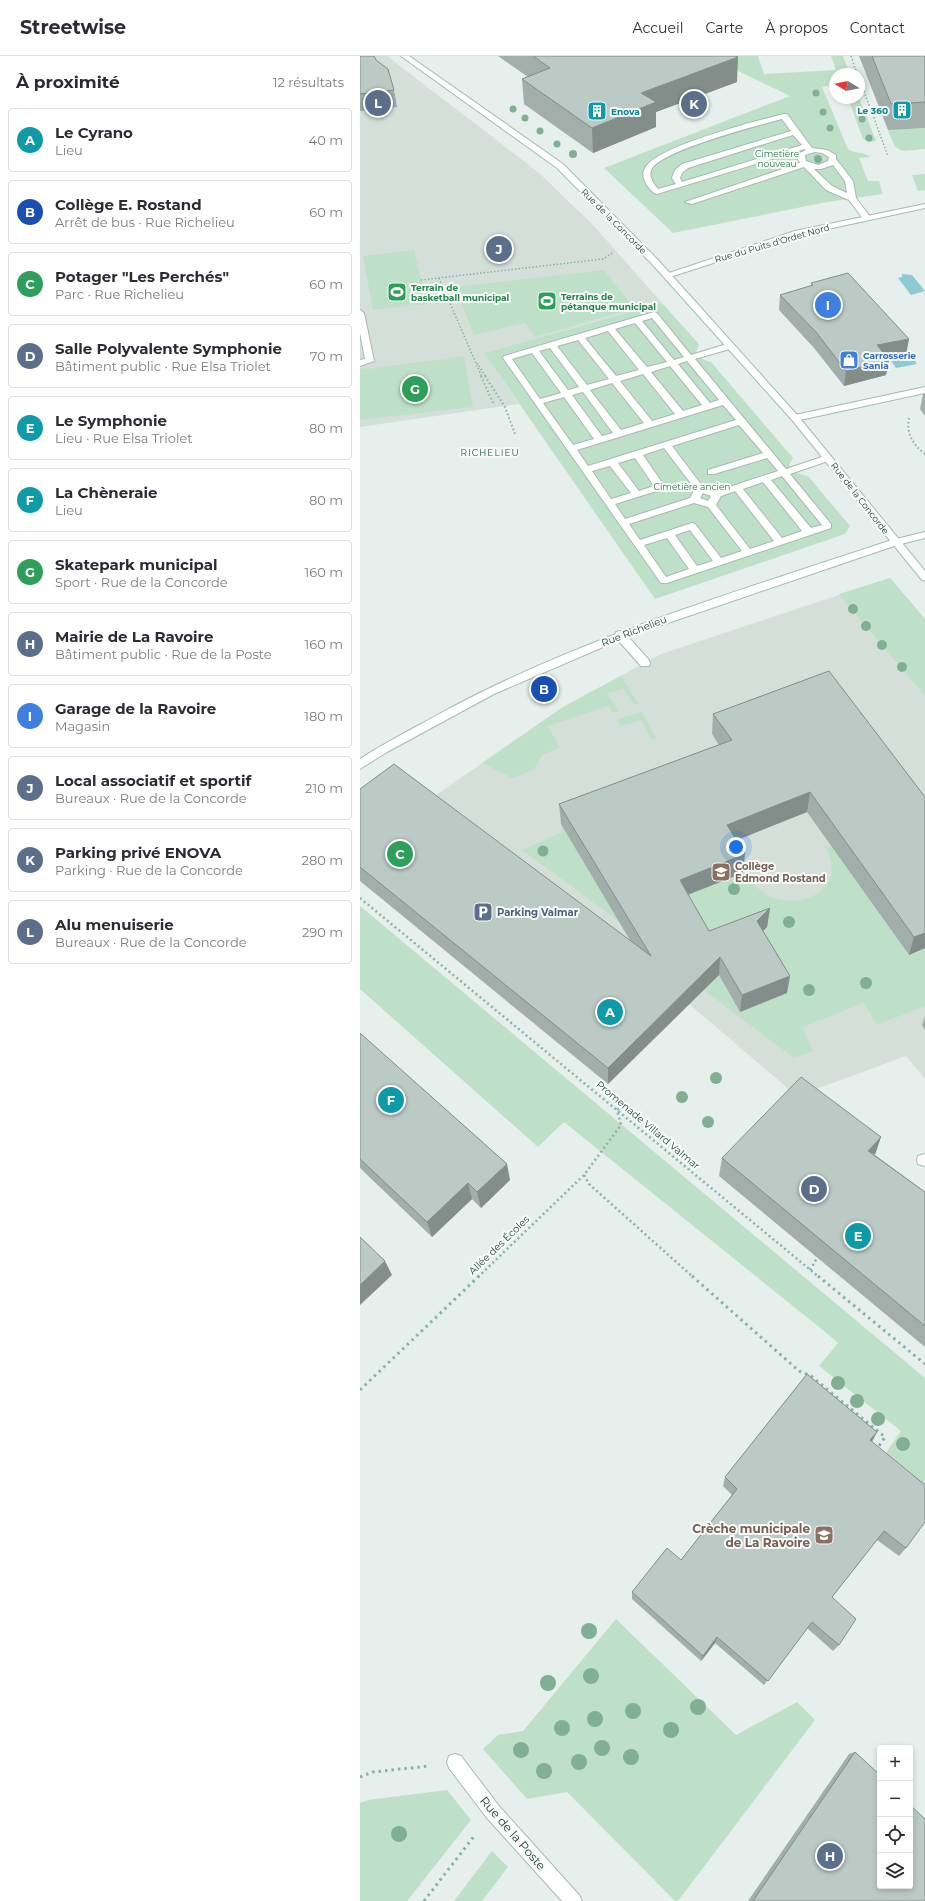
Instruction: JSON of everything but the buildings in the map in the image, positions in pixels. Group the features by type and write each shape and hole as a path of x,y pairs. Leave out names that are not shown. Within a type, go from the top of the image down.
{"street":[{"name":"Rue de la Concorde","path":"404,56 560,166 667,275 795,418 894,542 925,578"},
{"path":"808,148 784,116 667,154 649,166 647,179 650,185 657,192 808,148 828,152 849,180 852,198 867,218"},
{"path":"681,185 676,178 678,172 685,166 796,132"},
{"path":"808,148 801,156 801,160 829,188 852,198"},
{"path":"689,202 806,164 821,167 830,165 833,160"},
{"name":"Rue du Puits d'Ordet Nord","path":"667,275 798,233 925,206"},
{"path":"360,313 370,361 360,363"},
{"path":"654,316 828,526 664,581 507,358 637,320 654,316"},
{"path":"637,320 708,406"},
{"path":"610,328 681,415"},
{"path":"580,337 650,424"},
{"path":"552,345 619,434"},
{"path":"538,402 730,346"},
{"path":"534,350 600,440"},
{"path":"795,418 925,390"},
{"path":"571,449 725,401"},
{"path":"586,470 741,421"},
{"path":"666,445 700,489 717,494 828,458"},
{"path":"609,503 660,487 637,454"},
{"path":"711,472 769,454"},
{"path":"612,462 636,495"},
{"path":"765,478 809,533"},
{"path":"737,488 780,542"},
{"path":"694,500 700,489"},
{"path":"711,505 717,494"},
{"path":"622,523 694,500 711,505 748,553"},
{"path":"637,544 692,526 719,563"},
{"path":"669,533 695,571"},
{"name":"Rue Richelieu","path":"360,765 384,749 490,691 620,634 894,542 925,535"},
{"path":"620,634 645,663"},
{"name":"Rue de la Poste","path":"455,1762 493,1812 573,1901"}],"path":[{"path":"851,56 855,68"},
{"path":"865,94 888,156"},
{"path":"421,280 603,258 636,243"},
{"path":"439,278 494,405"},
{"path":"472,355 506,407 516,434"},
{"path":"909,416 908,432 913,443 925,454"},
{"name":"Promenade Villard Valmar","path":"360,898 925,1364"},
{"path":"617,1110 626,1100"},
{"name":"Allée des Écoles","path":"360,1390 584,1175 621,1125 617,1110"},
{"path":"584,1175 588,1184 799,1371 810,1376 885,1437 875,1451 880,1456"},
{"path":"810,1270 817,1258"},
{"path":"360,1777 373,1772 455,1762"},
{"path":"424,1901 493,1812"}],"shaded area":[{"path":"360,56 387,56 538,172 593,225 662,303 484,353 519,404 360,427"},
{"name":"Collège Edmond Rostand","path":"890,578 925,619 925,1079 906,1056 797,1096 689,1004 426,802 563,707 661,654"}],"green space":[{"name":"Cimetière nouveau","path":"707,56 758,56 764,74 829,70 829,86 822,87 848,149 870,157 859,158 868,181 879,181 883,194 827,202 673,233 604,168 790,96"},
{"name":"Cimetière nouveau","path":"831,56 843,56 848,68 835,68"},
{"path":"850,104 861,104 876,141 869,142 863,139"},
{"path":"925,128 925,149 910,151 900,150 897,148 888,130"},
{"path":"925,174 925,190 918,191 912,175"},
{"name":"Terrain de basketball municipal","path":"414,250 427,304 373,310 363,256"},
{"path":"604,270 634,308 535,337 525,323 474,335 455,287"},
{"name":"Cimetière ancien","path":"662,303 699,344 696,352 706,361 711,362 793,458 789,465 796,473 808,476 850,526 845,534 655,599 484,353"},
{"path":"464,356 473,407 360,420 360,370"},
{"path":"890,578 925,619 925,696 839,594"},
{"path":"621,676 638,704 635,705 623,689 607,694 619,711 613,713 608,706 548,726 560,748 542,755 534,770 512,778 482,763 563,707"},
{"path":"642,712 656,738 652,740 641,720 621,726 616,720"},
{"path":"561,824 620,922 522,850 562,832"},
{"path":"824,845 832,847 909,955 925,949 925,1006 877,1025 864,1003 803,1027 813,1051 794,1058 685,976 705,950 620,922 743,873 744,868 755,886 771,897 788,901 805,899 820,892 829,880 831,864"},
{"path":"360,906 925,1378 925,1486 886,1453 901,1431 819,1366 838,1343 564,1122 538,1147 360,989"},
{"path":"616,1619 736,1735 797,1702 815,1720 678,1901 675,1901 567,1792 527,1799 483,1749 498,1735 523,1731"},
{"path":"447,1790 471,1820 407,1901 360,1901 360,1803 368,1800"},
{"path":"492,1851 508,1867 482,1901 454,1901"}],"water":[{"path":"902,274 912,275 925,291 911,295 898,278 902,277"},
{"path":"900,339 917,364 896,368 879,343"}],"place":[{"name":"Alu menuiserie","path":"378,103"},
{"name":"Parking privé ENOVA","path":"694,104"},
{"name":"Le 360","path":"902,110"},
{"name":"Enova","path":"597,111"},
{"name":"Local associatif et sportif","path":"499,249"},
{"name":"Terrain de basketball municipal","path":"397,292"},
{"name":"Terrains de pétanque municipal","path":"547,301"},
{"name":"Garage de la Ravoire","path":"828,305"},
{"name":"Carrosserie Sania","path":"849,360"},
{"name":"Skatepark municipal","path":"415,389"},
{"name":"Collège E. Rostand","path":"544,689"},
{"name":"Potager \"Les Perchés\"","path":"400,854"},
{"name":"Collège Edmond Rostand","path":"721,872"},
{"name":"Parking Valmar","path":"483,912"},
{"name":"Le Cyrano","path":"610,1012"},
{"name":"La Chèneraie","path":"391,1100"},
{"name":"Salle Polyvalente Symphonie","path":"814,1189"},
{"name":"Le Symphonie","path":"858,1236"},
{"name":"Crèche municipale de La Ravoire","path":"824,1535"},
{"name":"Mairie de La Ravoire","path":"830,1856"}],"district":[{"name":"RICHELIEU","path":"490,452"}]}
